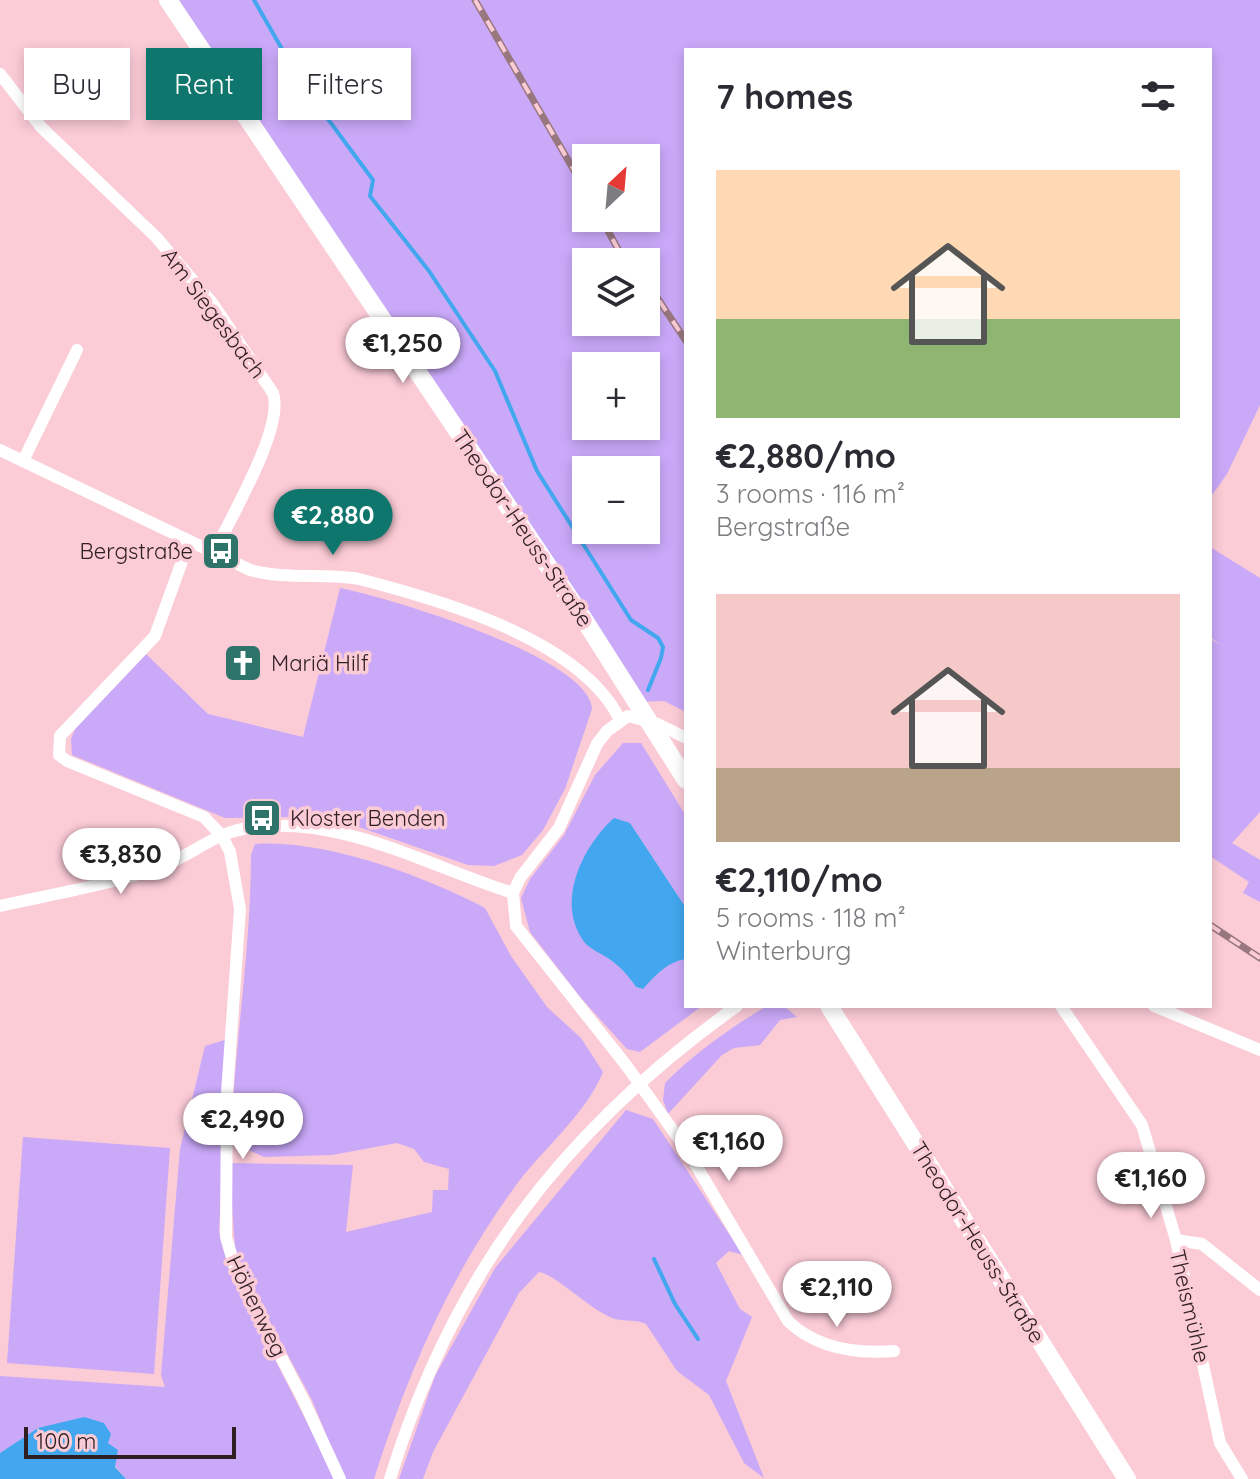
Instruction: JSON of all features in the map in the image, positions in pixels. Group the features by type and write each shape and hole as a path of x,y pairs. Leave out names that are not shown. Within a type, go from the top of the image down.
{"main road":[{"name":"Theodor-Heuss-Straße","path":"168,0 585,621 684,777"},
{"name":"Theodor-Heuss-Straße","path":"830,1008 1127,1479"}],"street":[{"name":"Am Siegesbach","path":"0,74 41,127 156,237 213,304 273,393 277,403 270,433 214,553"},
{"path":"23,461 77,350"},
{"path":"0,450 189,542 266,575 330,575 380,585 528,637 600,688 620,720"},
{"path":"189,542 155,636 60,736 57,745 59,755 67,761 204,817 222,836"},
{"path":"684,737 658,724 628,716 620,720 597,744 559,828 520,878 513,893 512,912 526,942 639,1084 708,1183 777,1308 788,1321 804,1334 829,1345 860,1353 894,1351"},
{"path":"0,906 145,872 222,836 263,827 346,835 389,846 513,893"},
{"name":"Höhenweg","path":"222,836 237,880 240,909 227,1093 226,1237 236,1271 317,1427 340,1479"},
{"path":"390,1479 426,1377 449,1325 517,1216 564,1160 639,1084 734,1008"},
{"name":"Theismühle","path":"1062,1008 1142,1125 1176,1240 1220,1443 1242,1479"},
{"path":"1159,1008 1260,1050"},
{"path":"1176,1240 1202,1244 1260,1290"}],"shaded area":[{"path":"179,0 1260,0 1260,405 1227,474 1212,495 1212,48 684,48 684,711 664,701 636,702 257,120 262,120 262,48 210,48"},
{"path":"1212,548 1260,578 1260,812 1232,843 1260,860 1260,902 1243,893 1249,882 1212,857 1212,640 1221,645 1212,638"},
{"path":"340,588 398,603 482,632 558,669 582,689 592,709 565,789 543,830 522,855 494,866 468,865 350,824 289,817 225,818 72,755 71,739 75,729 146,654 208,714 303,737"},
{"path":"623,743 641,743 684,813 684,905 630,823 608,958 625,971 636,987 643,989 667,966 684,960 684,1008 699,1008 640,1052 627,1049 581,998 530,932 521,898 530,879 564,835 595,775"},
{"path":"255,844 312,847 373,862 404,872 485,908 511,956 547,1007 581,1038 603,1072 585,1103 514,1188 469,1256 416,1365 374,1479 344,1479 312,1400 246,1277 235,1247 229,1163 353,1165 346,1232 432,1212 433,1190 448,1190 449,1169 424,1162 414,1149 397,1143 332,1155 264,1157 231,1142 251,855"},
{"path":"764,1008 786,1008 797,1017 780,1020 760,1045 734,1048 722,1055 668,1114 663,1100 665,1083 740,1023"},
{"path":"228,1039 219,1232 229,1270 336,1479 126,1479 115,1466 118,1450 108,1443 38,1428 0,1453 0,1376 165,1387 161,1375 180,1149 205,1046"},
{"path":"626,1110 653,1119 743,1255 729,1251 716,1263 740,1309 752,1317 726,1381 764,1478 744,1463 709,1395 677,1371 646,1324 606,1315 555,1279 539,1272 519,1293 433,1452 423,1479 399,1479 435,1376 495,1268"},
{"path":"23,1137 170,1148 154,1374 7,1363"}],"water":[{"path":"614,818 630,823 684,905 684,960 667,966 643,989 636,987 615,963 586,944 572,912 576,877 602,830"},
{"path":"84,1417 104,1423 111,1434 108,1443 118,1450 115,1467 126,1479 0,1479 0,1453 38,1428"}],"waterway":[{"path":"254,0 302,84 373,180 370,196 429,271 495,371 537,471 631,620 658,638 663,647 661,658 648,690"},
{"path":"654,1259 675,1304 698,1339"}],"railway":[{"path":"475,0 572,167"},
{"path":"609,232 617,248"},
{"path":"660,302 684,338"},
{"path":"1212,926 1260,958"}],"place":[{"name":"Bergstraße","path":"221,551"},
{"name":"Mariä Hilf","path":"243,663"},
{"name":"Kloster Benden","path":"262,818"}]}
